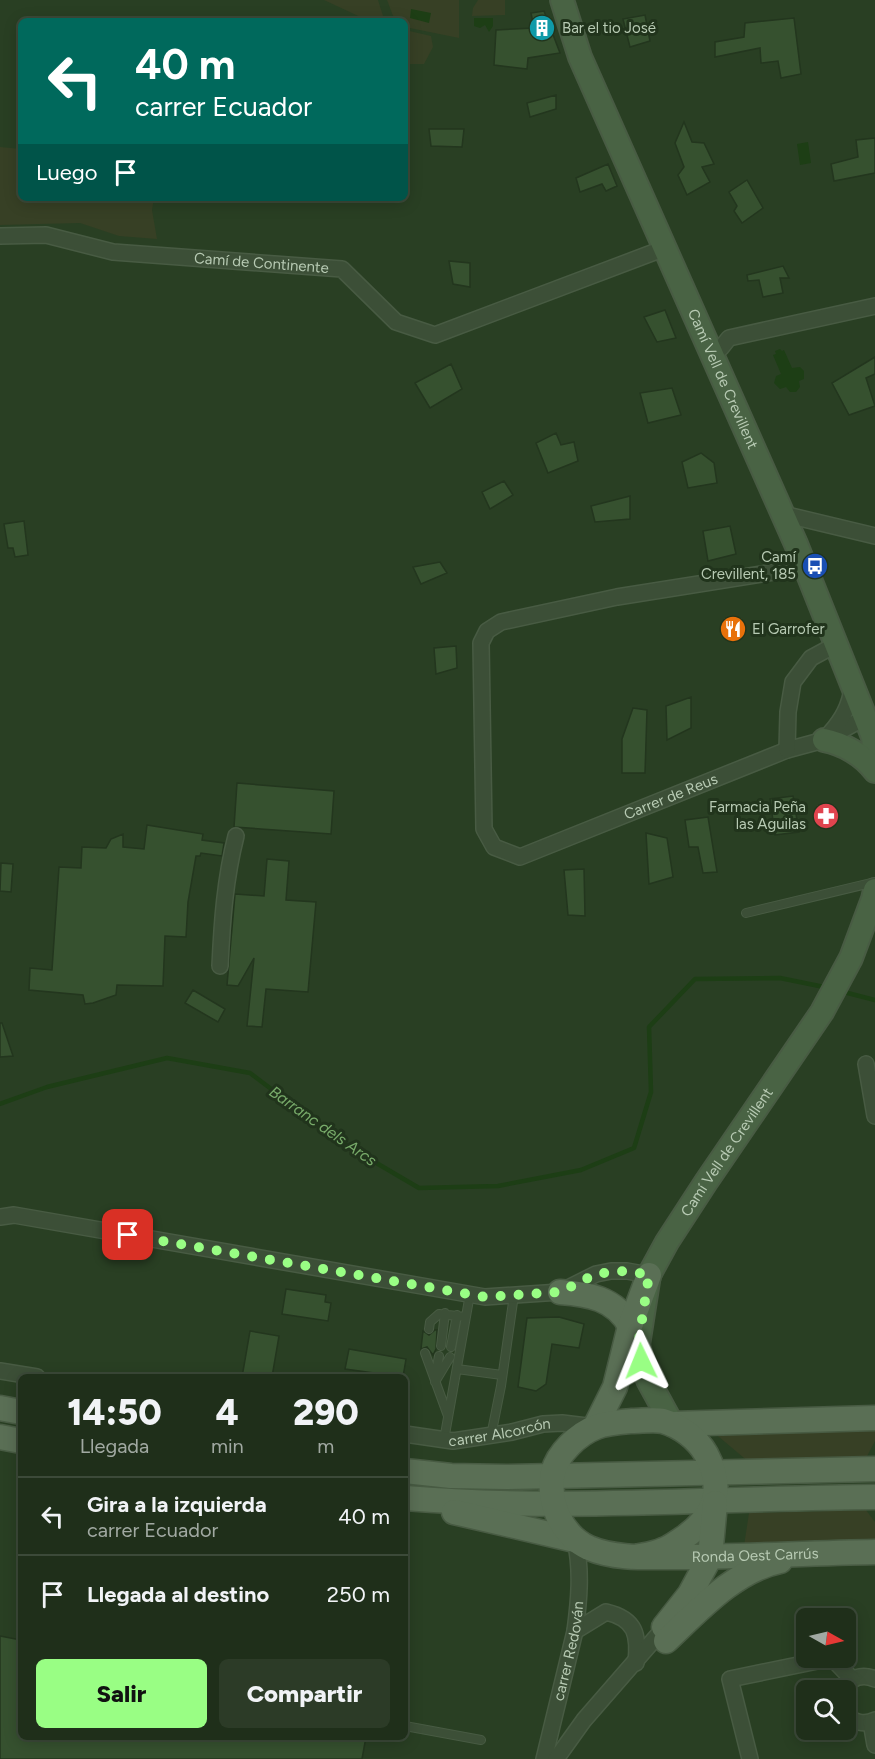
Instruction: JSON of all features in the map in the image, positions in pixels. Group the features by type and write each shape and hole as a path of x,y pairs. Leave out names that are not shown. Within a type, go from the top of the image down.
{"main road":[{"path":"595,1427 615,1387 630,1326 649,1275"},
{"path":"560,1292 587,1293 601,1298 617,1310 630,1326"},
{"path":"0,1409 18,1412"},
{"name":"Ronda Oest Carrús","path":"672,1424 875,1418"},
{"name":"Ronda Oest Carrús","path":"452,1476 515,1467 567,1447 595,1427 634,1421 661,1421 672,1424 696,1440 703,1449 714,1472 715,1500 695,1530 664,1550 636,1557"},
{"path":"0,1437 18,1440"},
{"name":"Ronda Oest Carrús","path":"567,1447 557,1460 551,1488 557,1516 575,1540"},
{"name":"Ronda Oest Carrús","path":"408,1471 452,1476 553,1476 875,1468 875,1498 554,1504 408,1500"},
{"path":"662,1638 710,1557 715,1500"},
{"name":"Ronda Oest Carrús","path":"408,1501 575,1540 607,1554 636,1557 710,1557 875,1552"},
{"path":"662,1638 750,1571 772,1562 814,1553"}],"street":[{"name":"Camí Vell de Crevillent","path":"562,0 580,57 783,514 835,645 870,724 875,763"},
{"name":"Camí de Continente","path":"0,236 46,235 113,252 342,269 396,322 435,335 665,248"},
{"path":"710,351 721,348 729,338 875,306"},
{"path":"783,514 875,536"},
{"name":"Carrer de Reus","path":"805,567 617,597 501,622 488,631 481,643 484,829 494,847 520,857 787,750 824,740"},
{"path":"787,750 788,712 793,682 811,658 835,645"},
{"path":"824,740 846,710 851,700 852,686"},
{"path":"824,740 870,724"},
{"path":"824,740 852,751 868,762 875,771"},
{"path":"220,966 224,897 236,837"},
{"name":"Camí Vell de Crevillent","path":"672,1424 648,1380 638,1345 649,1275 667,1242 706,1182 822,1012 851,958 875,890"},
{"path":"866,1064 875,1116"},
{"path":"0,1217 14,1215 485,1297 560,1292 596,1274 627,1271 649,1275"},
{"path":"0,1371 18,1374"},
{"name":"carrer Alcorcón","path":"408,1434 453,1441 490,1436 543,1424 595,1427"},
{"name":"carrer Redován","path":"544,1759 575,1631 579,1560 575,1540"},
{"path":"575,1631 606,1612 620,1615 632,1627 638,1642 636,1663"},
{"path":"556,1759 584,1719 662,1638"},
{"path":"584,1719 662,1638"},
{"path":"750,1759 730,1679 832,1658 844,1680"},
{"path":"856,1680 863,1676 875,1679"},
{"path":"856,1722 873,1721 875,1745"}],"lane":[{"path":"746,913 875,882"},
{"path":"451,1347 470,1294"},
{"path":"490,1436 514,1295"},
{"path":"429,1329 434,1317 445,1313 462,1316"},
{"path":"441,1346 445,1313"},
{"path":"444,1440 462,1316"},
{"path":"425,1353 448,1416"},
{"path":"435,1382 439,1356"},
{"path":"435,1382 450,1357"},
{"path":"456,1369 502,1375"},
{"path":"408,1727 481,1740"}],"shaded area":[{"path":"324,0 378,0 384,18 363,18"},
{"path":"387,0 459,0 459,38 408,28 408,18 394,18"},
{"path":"478,0 505,0 505,15 472,16 473,8"},
{"path":"411,9 431,13 429,23 410,18"},
{"path":"474,18 493,18 493,26 489,32 485,25 480,28 474,26"},
{"path":"408,31 431,36 433,47 424,64 408,64"},
{"path":"808,142 811,163 800,165 797,144"},
{"path":"0,147 18,149 18,201 154,201 152,210 157,239 119,236 80,223 0,225"},
{"path":"780,349 784,350 792,368 800,367 804,371 804,379 799,381 800,387 796,392 790,392 786,387 780,389 774,383 776,376 781,374 773,355"},
{"path":"875,1426 875,1441 864,1462 750,1463 712,1431"},
{"path":"866,1510 875,1522 875,1543 744,1546 749,1513"}],"building":[{"path":"544,11 560,53 528,58 527,69 494,65 496,30 534,28 531,13"},
{"path":"645,15 650,41 630,47 623,19"},
{"path":"794,18 801,74 781,78 778,61 761,63 760,48 715,57 715,42 744,37 745,23"},
{"path":"556,95 556,109 530,117 527,103"},
{"path":"684,122 692,142 704,143 714,164 702,167 710,182 687,195 678,175 684,167 675,143"},
{"path":"429,129 464,129 462,147 431,146"},
{"path":"875,138 875,173 834,181 831,164 858,157 856,140"},
{"path":"608,164 617,186 606,191 602,184 580,192 576,178"},
{"path":"747,180 763,208 742,223 734,211 737,206 729,192"},
{"path":"449,261 470,263 470,287 453,284"},
{"path":"783,266 789,278 780,278 783,293 763,297 759,280 748,281 747,275"},
{"path":"665,310 676,338 657,342 644,317"},
{"path":"875,357 875,374 866,378 875,406 849,415 832,383"},
{"path":"451,364 462,389 430,408 415,383"},
{"path":"672,388 681,415 648,423 640,393"},
{"path":"556,433 561,445 574,442 578,461 548,473 536,443"},
{"path":"701,453 714,463 717,483 688,488 682,462"},
{"path":"504,481 513,495 490,509 482,492"},
{"path":"630,496 630,519 595,522 591,506"},
{"path":"24,521 28,555 15,557 13,548 8,548 4,524"},
{"path":"730,526 736,554 708,561 703,531"},
{"path":"440,562 447,573 421,584 413,567"},
{"path":"456,646 457,668 436,674 434,648"},
{"path":"691,697 691,728 667,740 666,706"},
{"path":"633,708 647,710 645,773 622,773 622,739"},
{"path":"237,783 334,791 331,834 234,827"},
{"path":"793,796 799,832 775,835 770,799"},
{"path":"708,817 717,872 703,873 698,847 689,847 685,820"},
{"path":"147,825 203,834 202,840 224,843 222,856 201,853 200,856 196,856 188,902 186,937 165,936 163,986 117,985 116,995 85,1004 83,995 29,990 30,968 52,970 59,867 81,868 82,847 106,848 111,839 123,834 123,847 144,849"},
{"path":"646,833 667,838 673,877 649,884"},
{"path":"267,859 289,861 286,900 316,902 308,992 266,989 262,1027 247,1026 254,958 238,986 227,985 235,894 264,896"},
{"path":"1,863 13,864 11,892 0,891"},
{"path":"584,869 585,916 568,915 564,870"},
{"path":"193,990 225,1009 218,1022 185,1003"},
{"path":"0,1023 2,1023 13,1056 0,1057"},
{"path":"286,1289 326,1295 325,1302 331,1303 328,1321 282,1314"},
{"path":"559,1317 584,1324 579,1348 552,1344 546,1384 536,1391 518,1387 527,1318"},
{"path":"437,1330 436,1349 433,1355 427,1347 421,1349 423,1331 429,1335"},
{"path":"250,1331 279,1336 273,1374 243,1374"},
{"path":"349,1349 406,1359 404,1374 381,1374 345,1369"},
{"path":"0,1636 18,1639 18,1740 365,1740 362,1759 0,1759"}],"waterway":[{"name":"Barranc dels Arcs","path":"0,1104 47,1087 167,1058 250,1073 344,1144 419,1188 498,1186 581,1170 634,1148 651,1092 649,1027 695,979 780,978 829,988"},
{"name":"Barranc dels Arcs","path":"840,991 875,1000"}],"place":[{"name":"Bar el tio José","path":"542,28"},
{"name":"Camí Crevillent, 185","path":"815,566"},
{"name":"El Garrofer","path":"733,629"},
{"name":"Farmacia Peña las Aguilas","path":"826,816"}],"route":[{"path":"128,1235 485,1297 560,1292 596,1274 627,1271 649,1275 638,1345 641,1361"}]}
